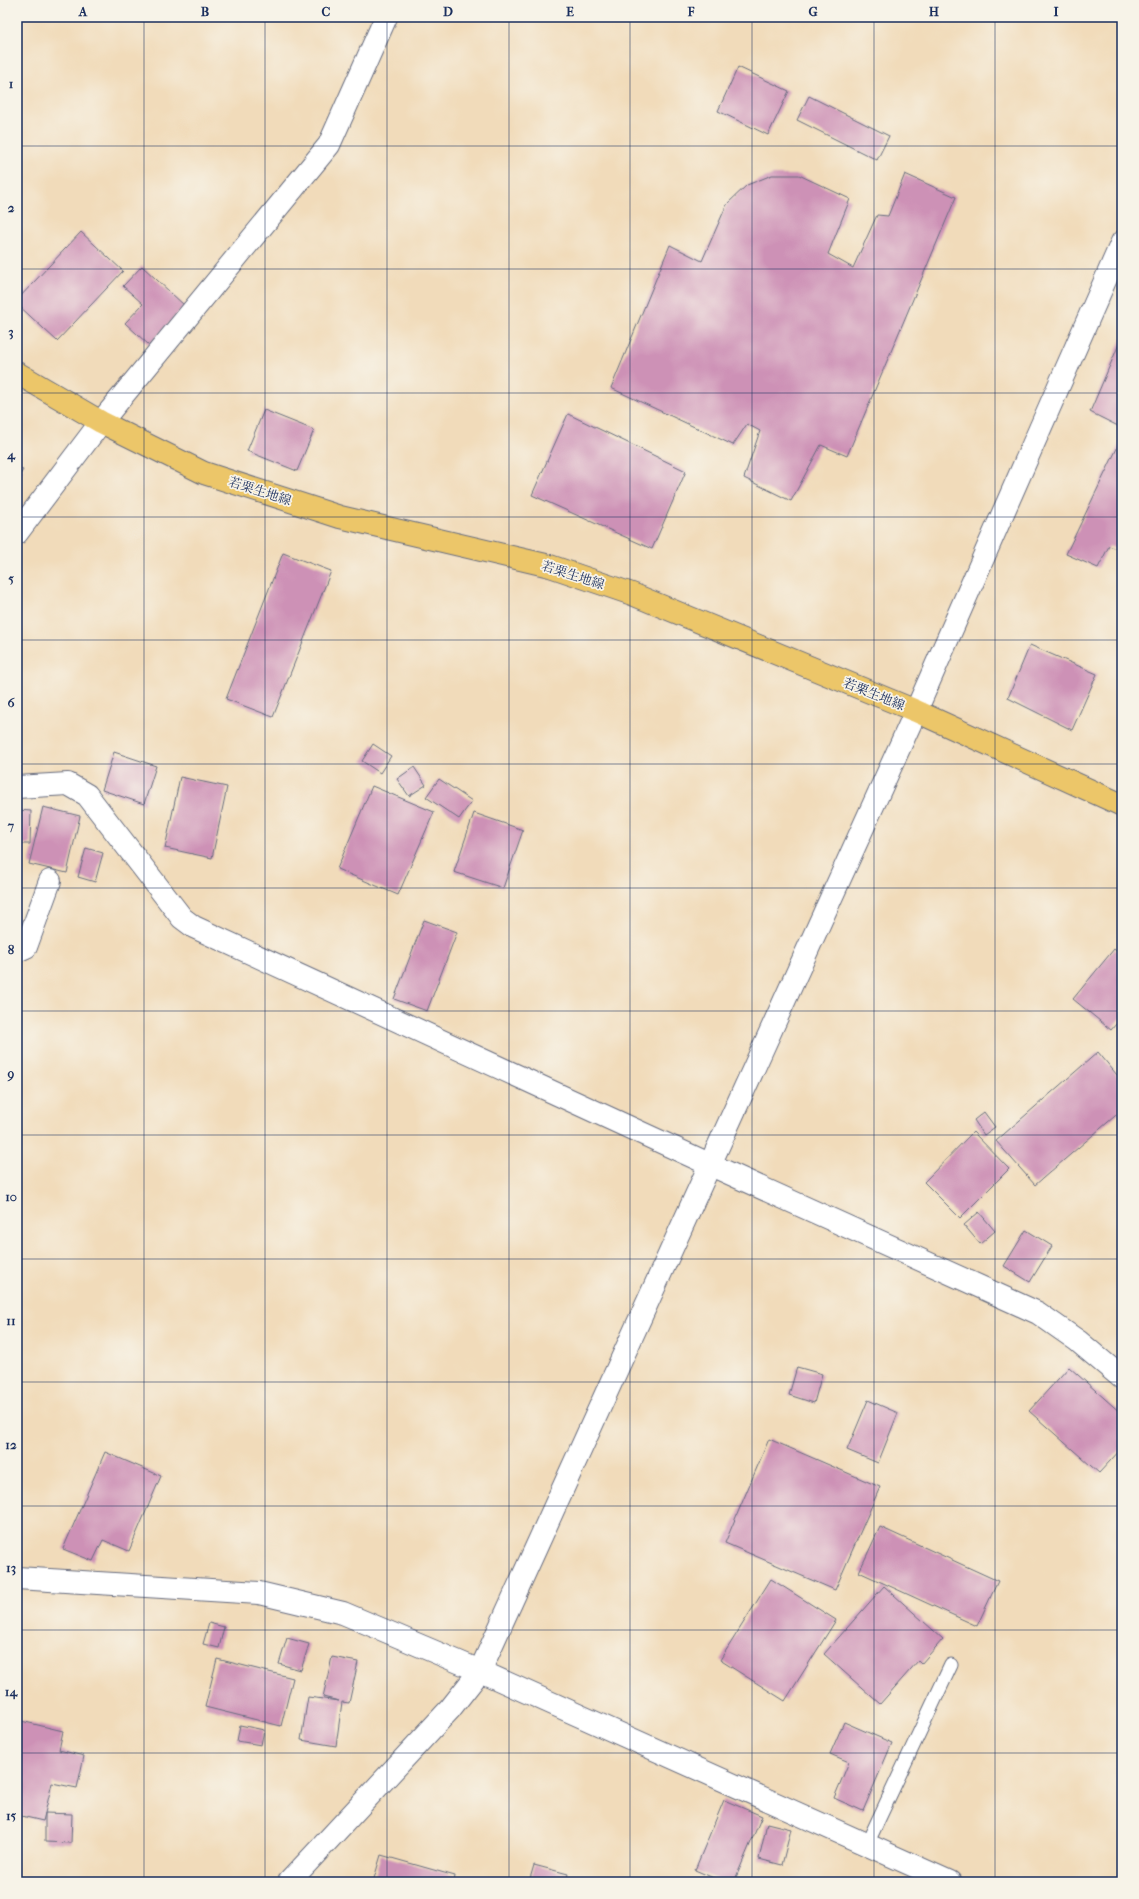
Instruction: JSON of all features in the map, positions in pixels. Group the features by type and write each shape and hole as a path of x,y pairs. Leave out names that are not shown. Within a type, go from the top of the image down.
{"main road":[{"name":"若栗生地線","path":"17,373 101,422 204,473 340,518 550,566 632,594 916,712 1122,805"}],"street":[{"path":"17,533 101,422 329,145 386,17"},
{"path":"289,1882 450,1709 480,1671 916,712 1122,242"},
{"path":"17,787 68,784 87,795 182,918 194,927 711,1165 1038,1313 1078,1341 1122,1378"},
{"path":"17,951 26,947 50,880"},
{"path":"17,1578 259,1593 343,1613 480,1671 950,1882"}],"lane":[{"path":"867,1844 951,1665"}],"building":[{"path":"738,67 789,91 768,135 718,111"},
{"path":"809,96 889,136 877,160 797,120"},
{"path":"905,174 956,197 847,456 821,445 791,501 744,478 760,431 747,424 733,445 611,388 670,245 702,261 727,204 747,185 772,175 799,175 850,199 828,254 853,268 877,215 888,216"},
{"path":"81,232 123,271 57,341 17,304 17,300"},
{"path":"142,266 185,306 149,345 125,323 143,304 123,286"},
{"path":"1122,337 1122,428 1090,412"},
{"path":"264,410 314,430 297,471 247,451"},
{"path":"568,414 686,471 652,549 532,495"},
{"path":"1122,438 1122,551 1109,546 1098,568 1066,554"},
{"path":"17,467 23,470 17,480"},
{"path":"283,553 331,571 273,717 226,699"},
{"path":"1030,645 1097,674 1072,730 1008,698"},
{"path":"373,744 391,756 380,773 362,761"},
{"path":"114,752 156,766 144,804 102,790"},
{"path":"414,767 426,785 409,796 397,779"},
{"path":"180,777 227,787 212,858 165,848"},
{"path":"439,779 472,801 459,819 426,797"},
{"path":"372,786 434,812 398,895 337,869"},
{"path":"43,807 80,816 67,873 29,864"},
{"path":"17,810 31,811 30,844 17,844"},
{"path":"474,813 523,830 503,888 454,872"},
{"path":"86,848 103,853 95,882 78,877"},
{"path":"424,920 457,932 427,1011 394,999"},
{"path":"1114,949 1122,956 1122,1017 1111,1030 1073,999"},
{"path":"1098,1052 1122,1081 1122,1110 1035,1185 996,1141"},
{"path":"984,1112 995,1127 984,1135 974,1120"},
{"path":"973,1132 1009,1169 960,1218 924,1182"},
{"path":"979,1212 995,1231 980,1244 964,1225"},
{"path":"1026,1230 1052,1246 1030,1282 1004,1266"},
{"path":"797,1367 822,1374 814,1403 789,1395"},
{"path":"1069,1367 1122,1414 1122,1448 1099,1473 1029,1411"},
{"path":"868,1400 898,1413 878,1463 847,1450"},
{"path":"769,1439 880,1487 835,1590 725,1543"},
{"path":"105,1452 161,1476 129,1551 103,1540 93,1561 63,1549"},
{"path":"880,1527 998,1581 977,1626 859,1572"},
{"path":"771,1579 836,1620 785,1701 720,1660"},
{"path":"884,1586 943,1639 921,1664 918,1661 880,1704 824,1654"},
{"path":"209,1623 224,1627 219,1648 203,1644"},
{"path":"287,1638 309,1644 301,1670 279,1664"},
{"path":"332,1657 358,1662 349,1703 342,1702 336,1746 301,1740 308,1697 339,1701 323,1697"},
{"path":"217,1659 293,1678 281,1726 205,1707"},
{"path":"17,1720 63,1731 59,1750 84,1756 77,1788 52,1783 43,1821 17,1815"},
{"path":"844,1722 892,1743 863,1811 834,1798 849,1762 830,1754"},
{"path":"240,1725 264,1730 261,1745 237,1741"},
{"path":"724,1800 762,1816 734,1882 723,1882 695,1870"},
{"path":"45,1813 72,1814 71,1843 45,1842"},
{"path":"767,1823 791,1829 782,1865 759,1859"},
{"path":"381,1855 455,1876 454,1882 373,1882"},
{"path":"534,1865 568,1874 566,1882 529,1882"}]}
